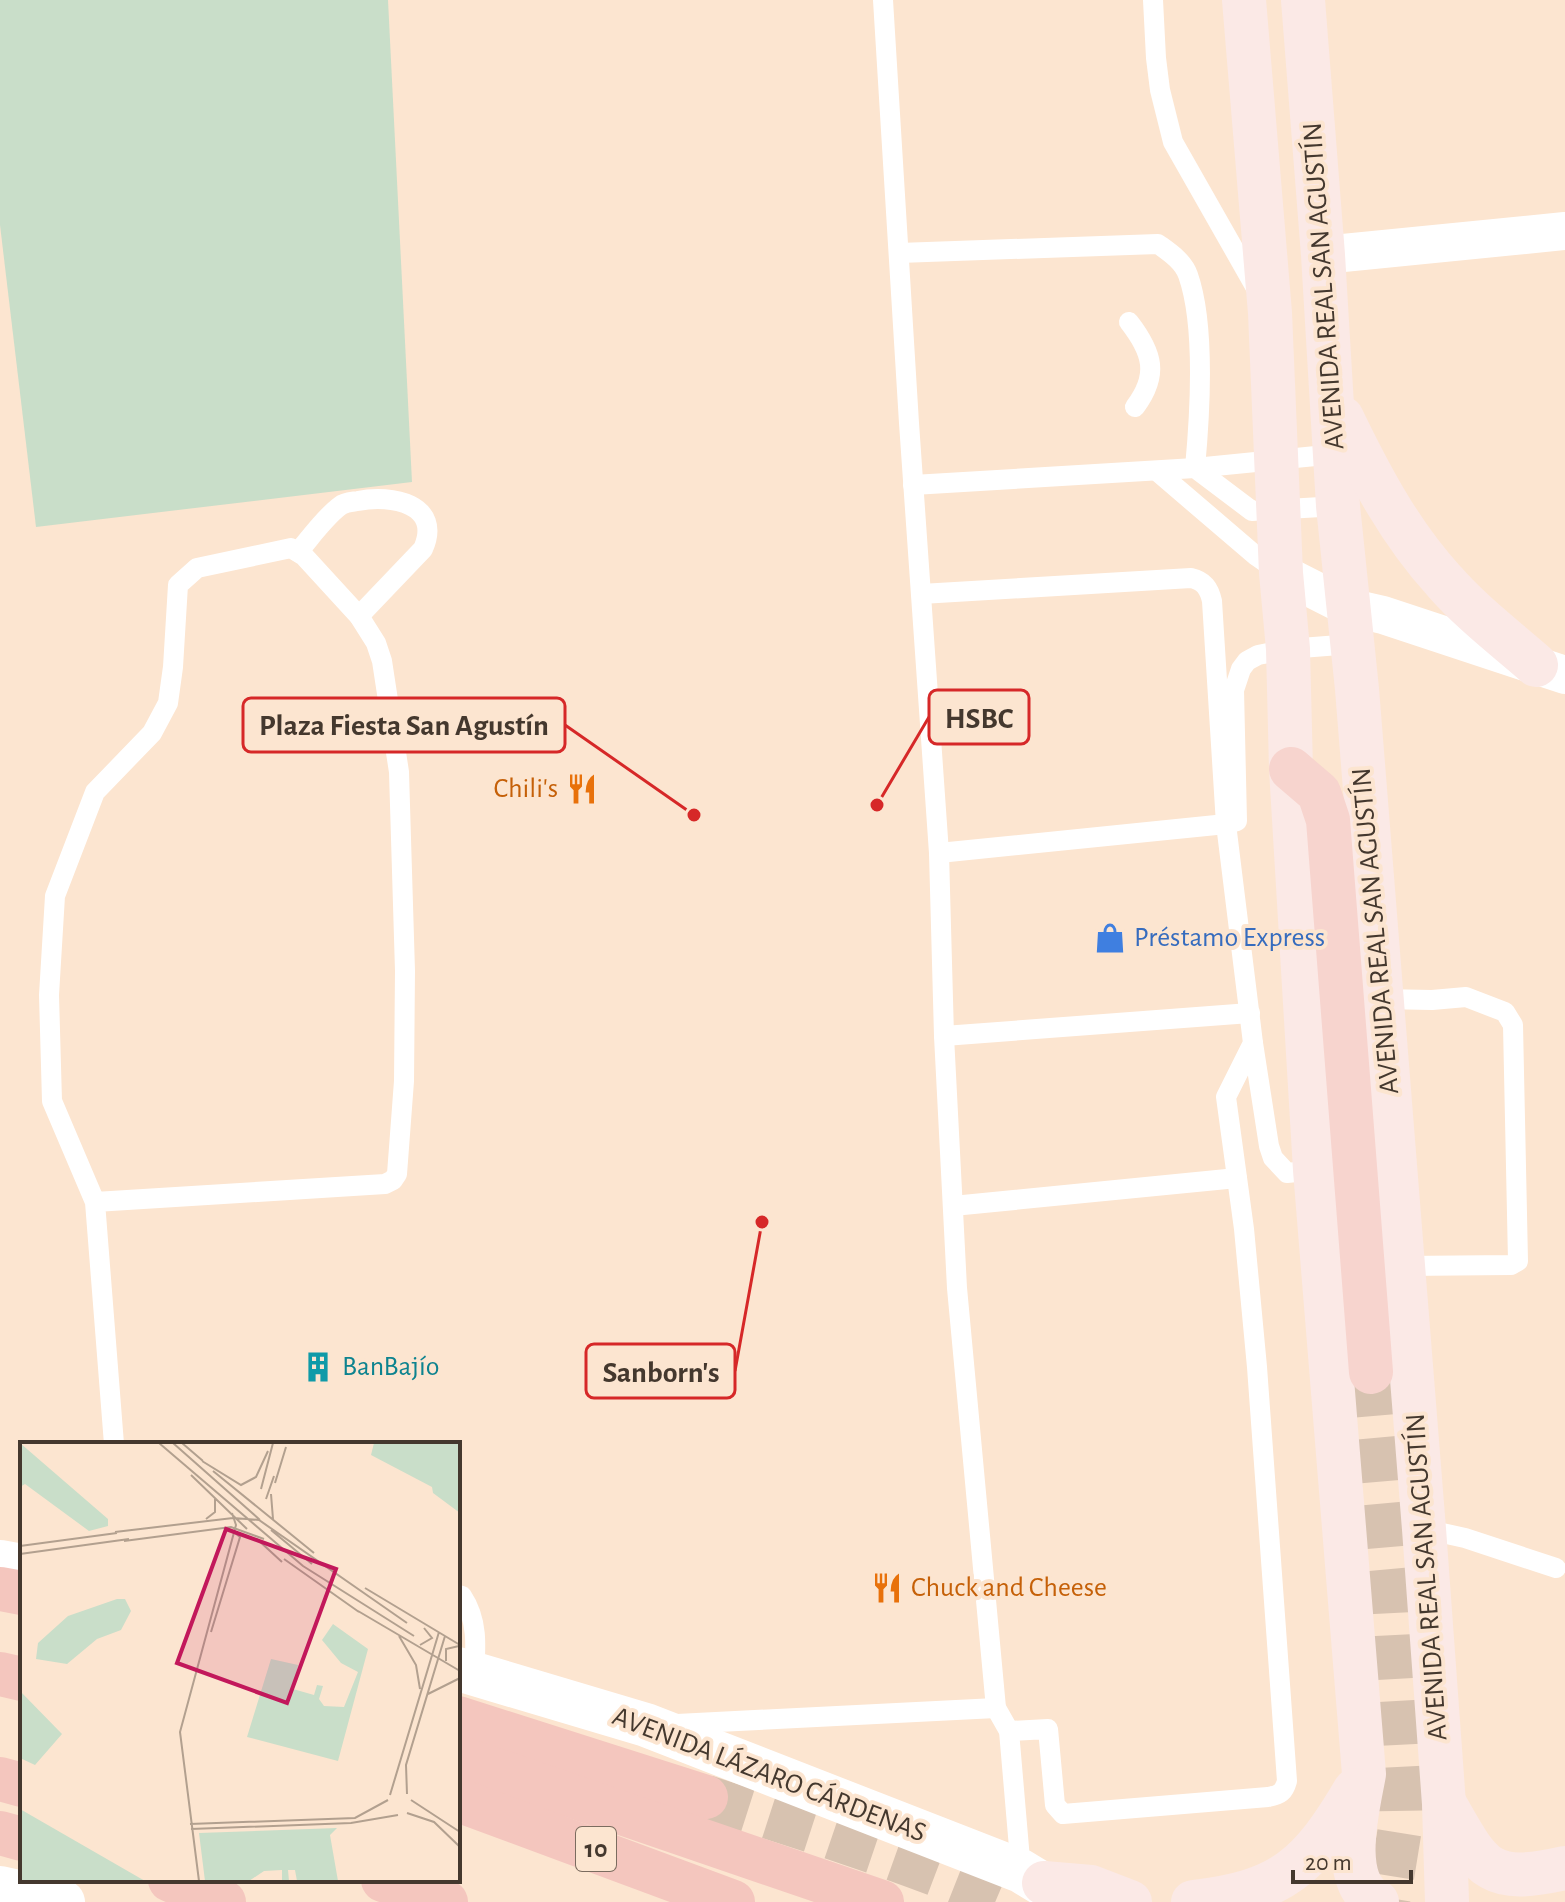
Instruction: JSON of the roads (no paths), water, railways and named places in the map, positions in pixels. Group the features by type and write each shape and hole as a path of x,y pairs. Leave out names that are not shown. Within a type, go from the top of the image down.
{"highway":[{"path":"0,1589 20,1593"},
{"path":"0,1674 20,1679"},
{"path":"460,1719 706,1797"},
{"path":"460,1758 882,1902"},
{"path":"0,1779 20,1784"},
{"name":"10","path":"460,1801 733,1902"},
{"path":"0,1833 20,1838"},
{"path":"175,1882 224,1902"},
{"path":"389,1882 446,1902"}],"main road":[{"name":"AVENIDA REAL SAN AGUSTÍN","path":"1244,0 1270,313 1281,573 1288,649 1291,769 1315,1170 1364,1774 1353,1836 1359,1885 1377,1902"},
{"name":"AVENIDA REAL SAN AGUSTÍN","path":"1303,0 1338,506 1404,1266 1444,1804 1447,1883"},
{"path":"1332,398 1388,509 1432,568 1482,618 1550,670"},
{"path":"1291,769 1319,793 1328,820 1371,1372"},
{"path":"1193,1902 1230,1898 1267,1885 1297,1869 1333,1828 1364,1774"},
{"path":"1444,1804 1469,1848 1487,1866 1524,1876 1565,1868"},
{"path":"1528,1902 1565,1881"},
{"path":"1418,1902 1437,1884 1447,1883"},
{"path":"1046,1885 1091,1887 1130,1902"}],"street":[{"path":"1323,255 1565,231"},
{"path":"1281,573 1350,625 1383,615 1550,670"},
{"path":"0,1562 20,1566"},
{"name":"AVENIDA LÁZARO CÁRDENAS","path":"466,1671 646,1725 1046,1885"},
{"path":"0,1888 63,1902"}],"lane":[{"path":"883,0 939,853 944,1036 957,1288 996,1708 1009,1731 1046,1885"},
{"path":"1153,0 1156,58 1173,142 1270,313"},
{"path":"899,253 1158,244 1173,254 1188,272 1196,319 1201,407 1195,468"},
{"path":"1129,322 1144,342 1151,373 1148,386 1135,407"},
{"path":"913,485 1158,472 1336,454"},
{"path":"1195,468 1252,511 1338,506"},
{"path":"1158,472 1255,555 1281,573"},
{"path":"298,552 342,504 374,498 417,508 426,519 429,536 423,549 359,616"},
{"path":"95,1202 389,1183 397,1174 404,1081 405,971 399,772 382,661 376,643 359,616 298,552 284,548 197,568 178,585 168,703 152,733 95,792 55,896 49,995 52,1101 95,1202 114,1442"},
{"path":"921,594 1191,578 1202,581 1212,601 1226,824 1269,1146 1273,1158 1287,1173 1315,1170"},
{"path":"939,853 1226,824 1238,819 1234,690 1241,669 1253,657 1288,649 1350,625"},
{"path":"1381,999 1466,997 1505,1012 1513,1025 1518,1261 1511,1265 1404,1266"},
{"path":"944,1036 1250,1013"},
{"path":"1009,1731 1048,1729 1055,1805 1063,1814 1268,1797 1279,1794 1285,1788 1287,1781 1257,1367 1226,1097 1253,1043"},
{"path":"953,1206 1237,1178"},
{"path":"1424,1529 1465,1538 1556,1568"},
{"path":"460,1596 471,1610 476,1639 466,1671"},
{"path":"646,1725 996,1708"}],"tunnel":[{"path":"1371,1372 1391,1602 1400,1772 1401,1822 1388,1902"},
{"path":"706,1797 893,1859 1004,1902"}],"place":[{"name":"Chili's","path":"582,789"},
{"name":"HSBC","path":"877,805"},
{"name":"Plaza Fiesta San Agustín","path":"694,815"},
{"name":"Préstamo Express","path":"1110,938"},
{"name":"Sanborn's","path":"762,1222"},
{"name":"BanBajío","path":"318,1367"},
{"name":"Chuck and Cheese","path":"887,1588"}]}
